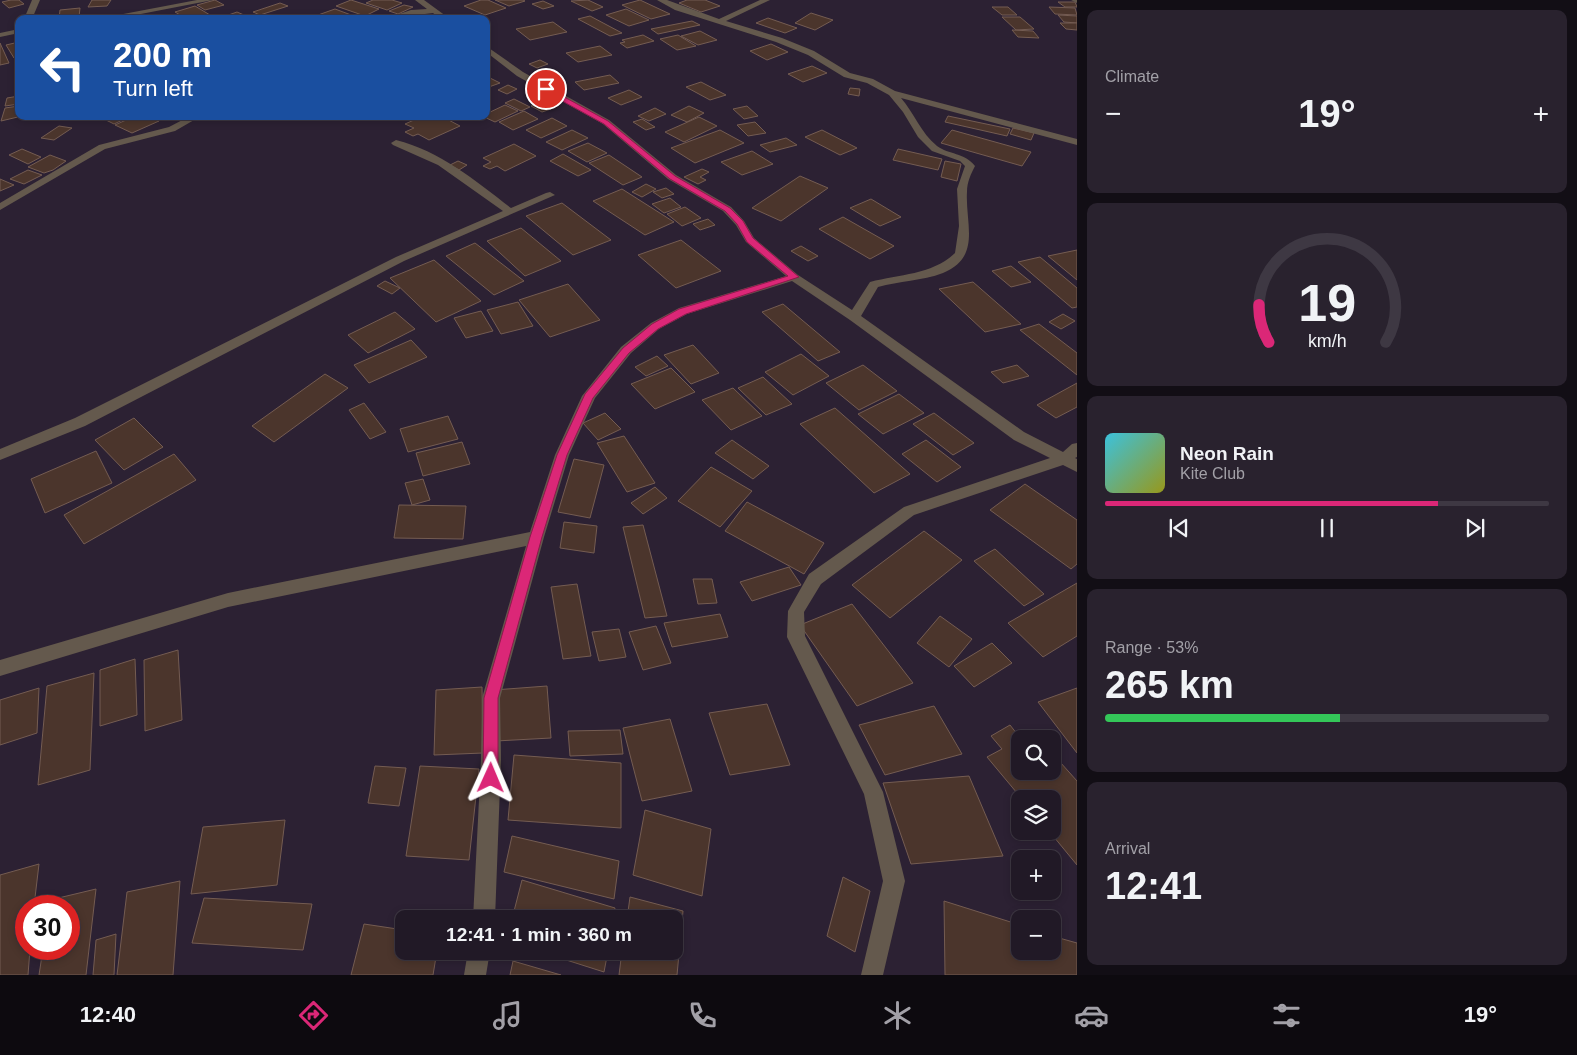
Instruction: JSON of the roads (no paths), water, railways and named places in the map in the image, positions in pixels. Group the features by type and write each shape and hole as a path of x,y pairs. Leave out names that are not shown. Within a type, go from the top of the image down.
{"street":[{"path":"30,15 36,0"},
{"path":"124,15 209,0"},
{"path":"419,0 440,15"},
{"path":"661,0 678,8 722,20 779,40 811,53 848,76 870,81 892,93 1077,142"},
{"path":"722,20 766,0"},
{"path":"401,15 411,12 435,11"},
{"path":"0,35 15,32"},
{"path":"490,51 520,74 606,122 672,177 728,210 740,223 750,240 794,277 854,317 1019,436 1042,449 1073,458"},
{"path":"854,317 874,285 890,279 924,274 947,266 961,254 964,227 960,194 965,174 970,166 963,159 935,149 921,135 892,93"},
{"path":"0,207 102,147 172,130 190,120"},
{"path":"396,143 417,149 468,179 509,211"},
{"path":"0,455 80,422 400,259 550,194"},
{"path":"484,910 491,760 491,698 536,537 562,455 589,396 626,350 655,326 683,312 794,277"},
{"path":"872,975 894,881 873,792 796,637 796,611 815,579 908,511 1073,458"},
{"path":"0,668 228,600 536,537"},
{"path":"475,975 478,960"}]}
